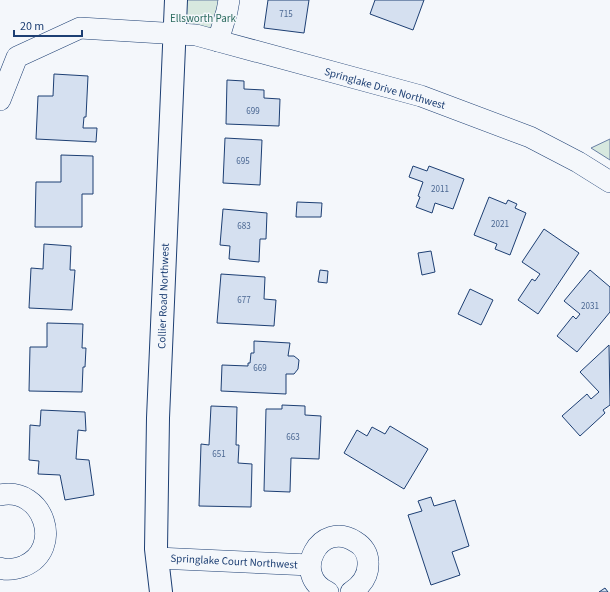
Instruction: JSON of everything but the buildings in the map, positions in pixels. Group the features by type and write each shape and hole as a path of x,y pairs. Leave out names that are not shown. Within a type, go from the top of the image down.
{"street":[{"name":"Collier Road Northwest","path":"161,592 156,549 158,418 176,0"},
{"path":"218,41 229,0"},
{"name":"Springlake Drive Northwest","path":"0,100 17,57 80,28 196,35 420,96 530,138 578,162 610,182"},
{"path":"0,495 19,495 30,501 39,510 44,521 46,533 40,551 28,564 16,569 0,568"},
{"name":"Springlake Court Northwest","path":"328,592 323,590 316,583 312,574 310,565 312,555 316,547 324,540 342,536 351,538 359,543 365,551 368,560 368,570 365,579 360,587 352,592"},
{"name":"Springlake Court Northwest","path":"158,558 310,565"}],"green space":[{"name":"Ellsworth Park","path":"176,0 229,0 218,41 174,34"},
{"path":"610,139 610,160 591,148"}]}
